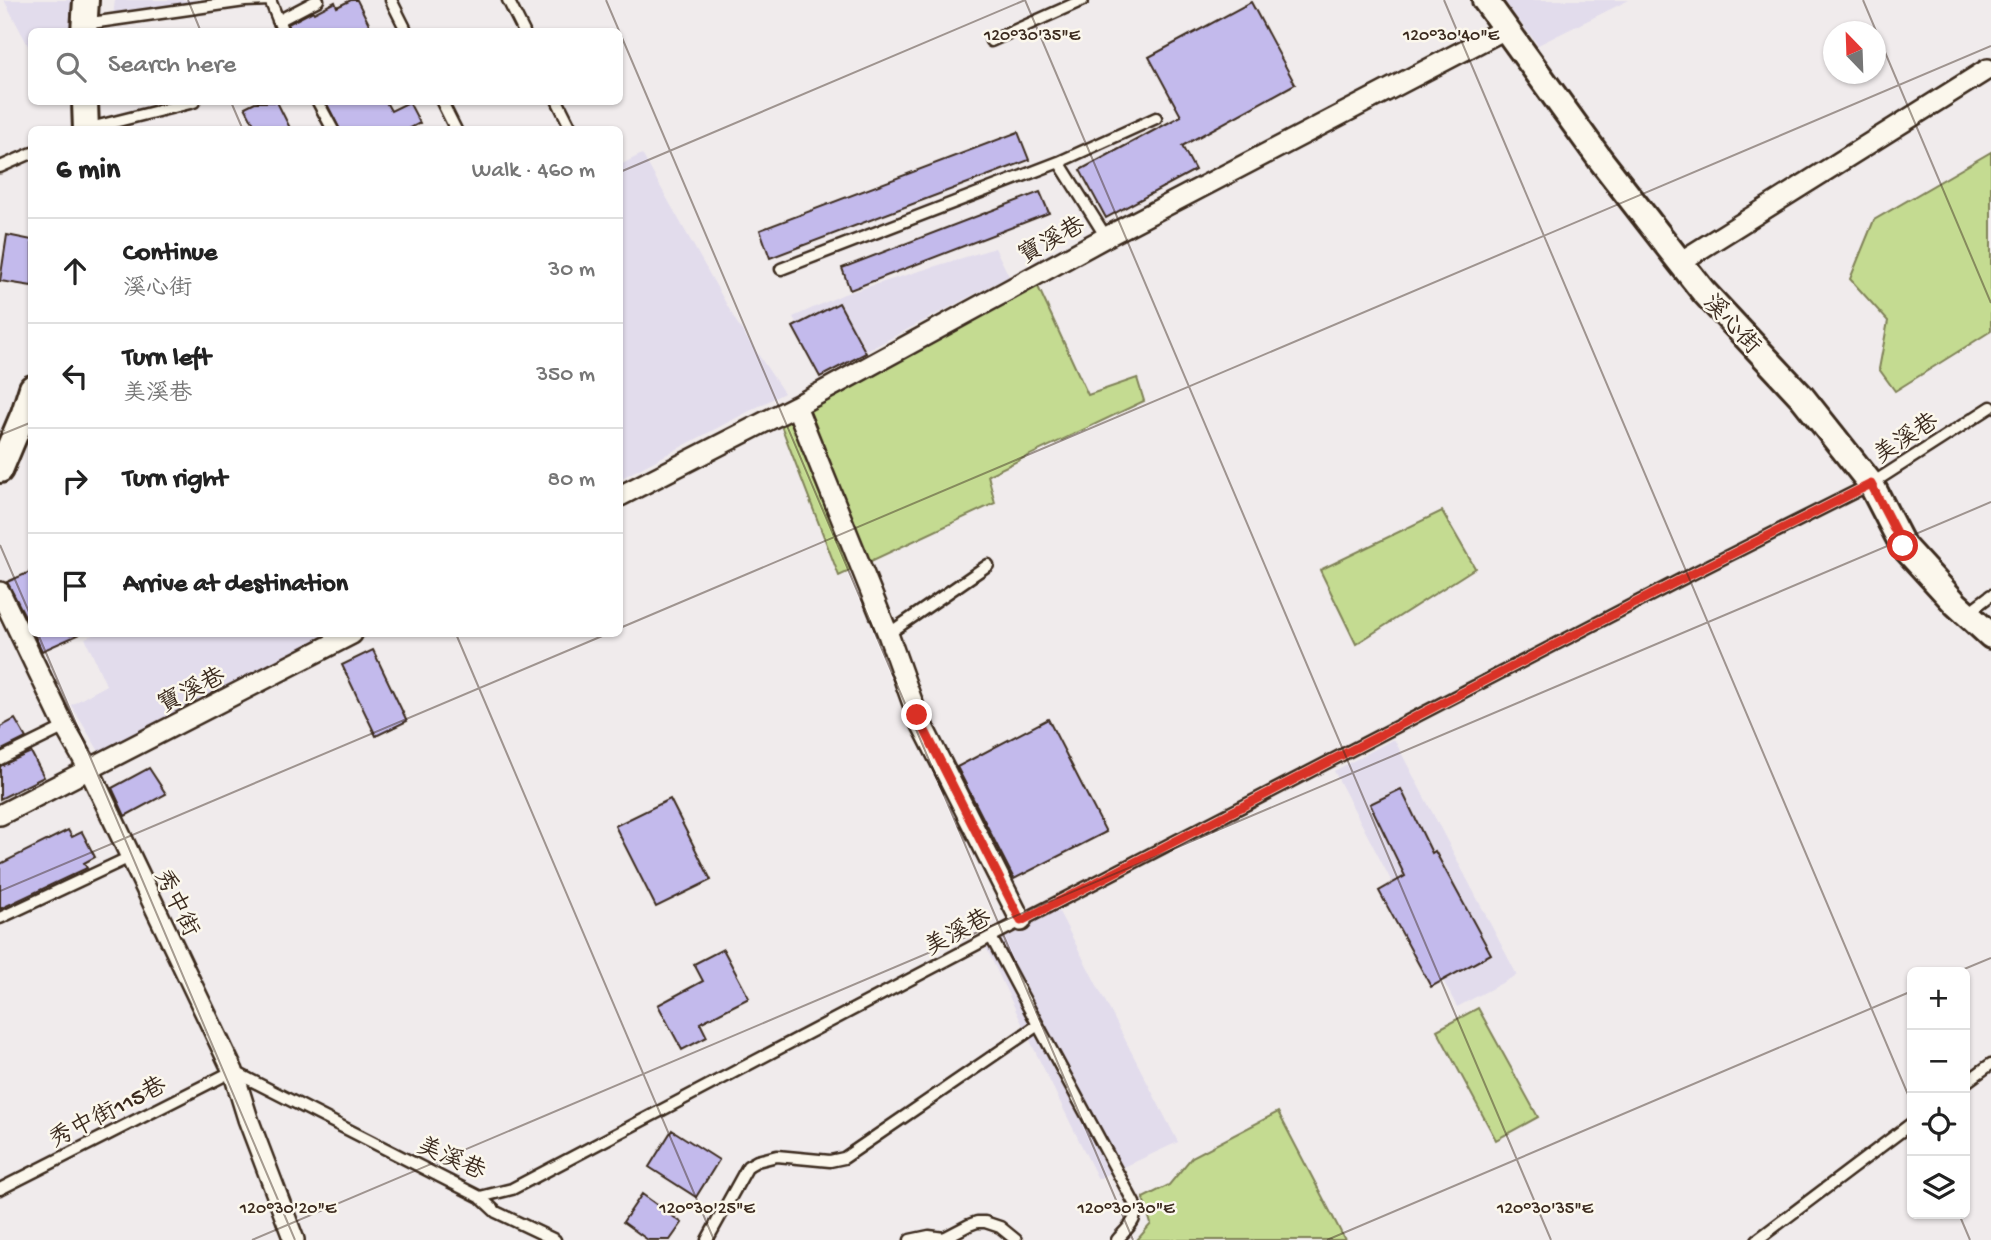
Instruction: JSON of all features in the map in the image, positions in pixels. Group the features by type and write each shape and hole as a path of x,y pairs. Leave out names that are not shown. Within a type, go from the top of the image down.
{"street":[{"name":"溪心街","path":"1485,0 1600,159 1679,262 1802,397 1871,484 1903,546 1966,614 1991,636"},
{"name":"寶溪巷","path":"623,494 796,405 1106,237 1507,28"},
{"path":"1679,262 1989,69"},
{"path":"85,105 86,126"},
{"path":"0,470 28,400"},
{"path":"796,405 888,634 917,715 1021,921"},
{"name":"秀中街","path":"0,593 65,727 89,769 233,1071 248,1119 294,1240"},
{"name":"寶溪巷","path":"0,815 346,637"}],"lane":[{"path":"85,19 270,0 281,28"},
{"path":"278,21 318,0"},
{"path":"391,0 405,28"},
{"path":"508,0 522,28"},
{"path":"991,41 1083,0"},
{"path":"98,126 182,105"},
{"path":"320,105 330,126"},
{"path":"444,105 454,126"},
{"path":"560,105 570,126"},
{"path":"782,269 1059,162 1156,118"},
{"path":"0,166 28,155"},
{"path":"1059,162 1106,237"},
{"name":"美溪巷","path":"233,1071 480,1197 512,1189 990,937 1871,484 1991,407"},
{"path":"888,634 988,565"},
{"path":"1966,614 1991,595"},
{"path":"0,759 65,727"},
{"path":"0,918 130,857"},
{"path":"990,937 1136,1208 1133,1222 1117,1240"},
{"path":"707,1240 748,1166 777,1156 823,1161 844,1158 1038,1025"},
{"path":"1970,1079 1991,1064"},
{"name":"秀中街115巷","path":"0,1189 233,1071"},
{"path":"1757,1240 1907,1127"},
{"path":"480,1197 496,1212 555,1240"},
{"path":"910,1240 929,1236 944,1238 969,1224 985,1222 1000,1227 1016,1240"}],"shaded area":[{"path":"4,0 77,0 75,28 28,28 28,45"},
{"path":"115,0 231,0 112,25"},
{"path":"1503,0 1629,0 1538,45"},
{"path":"642,154 737,323 784,393 623,477 623,164"},
{"path":"995,248 1009,276 825,373 793,317 844,294"},
{"path":"321,637 100,753 71,705 106,685 85,638"},
{"path":"1394,739 1517,975 1457,1007 1334,771"},
{"path":"1056,906 1178,1142 1098,1179 983,941"}],"green space":[{"path":"1991,152 1991,331 1895,391 1879,369 1888,321 1850,279 1874,220"},
{"path":"1034,278 1088,395 1137,378 1144,401 988,475 995,503 839,576 777,415"},
{"path":"1442,511 1475,568 1356,644 1320,570"},
{"path":"1478,1008 1538,1117 1496,1140 1437,1030"},
{"path":"1278,1112 1345,1240 1137,1240 1151,1224 1143,1198 1169,1185 1192,1157"}],"building":[{"path":"357,0 371,28 289,28 288,24 313,11 314,13 335,2 337,7"},
{"path":"1251,2 1295,84 1182,146 1195,170 1106,218 1080,170 1181,116 1149,57"},
{"path":"278,105 289,126 255,126 245,107"},
{"path":"328,105 388,105 391,111 403,105 411,105 420,123 414,126 338,126"},
{"path":"1018,132 1029,160 770,258 760,230"},
{"path":"1040,192 1049,213 850,290 842,268"},
{"path":"7,235 28,239 28,285 0,281"},
{"path":"839,303 866,353 820,377 793,327"},
{"path":"28,573 28,621 7,582"},
{"path":"35,637 73,637 42,651"},
{"path":"373,650 407,721 376,736 342,665"},
{"path":"15,719 26,738 0,751 0,727"},
{"path":"1048,719 1106,832 1014,879 957,767"},
{"path":"31,752 44,777 0,799 0,766"},
{"path":"149,768 166,794 125,816 112,788"},
{"path":"1401,789 1432,853 1435,851 1491,954 1431,987 1379,891 1405,876 1370,804"},
{"path":"670,799 711,880 656,907 615,826"},
{"path":"68,830 72,837 82,832 95,857 84,863 87,868 0,909 0,864"},
{"path":"723,949 749,998 700,1023 707,1037 682,1050 658,1005 703,981 694,964"},
{"path":"672,1130 719,1160 696,1197 649,1167"},
{"path":"642,1194 682,1223 670,1240 648,1240 623,1222"}],"route":[{"path":"917,715 1021,921 1871,484 1903,546"}]}
